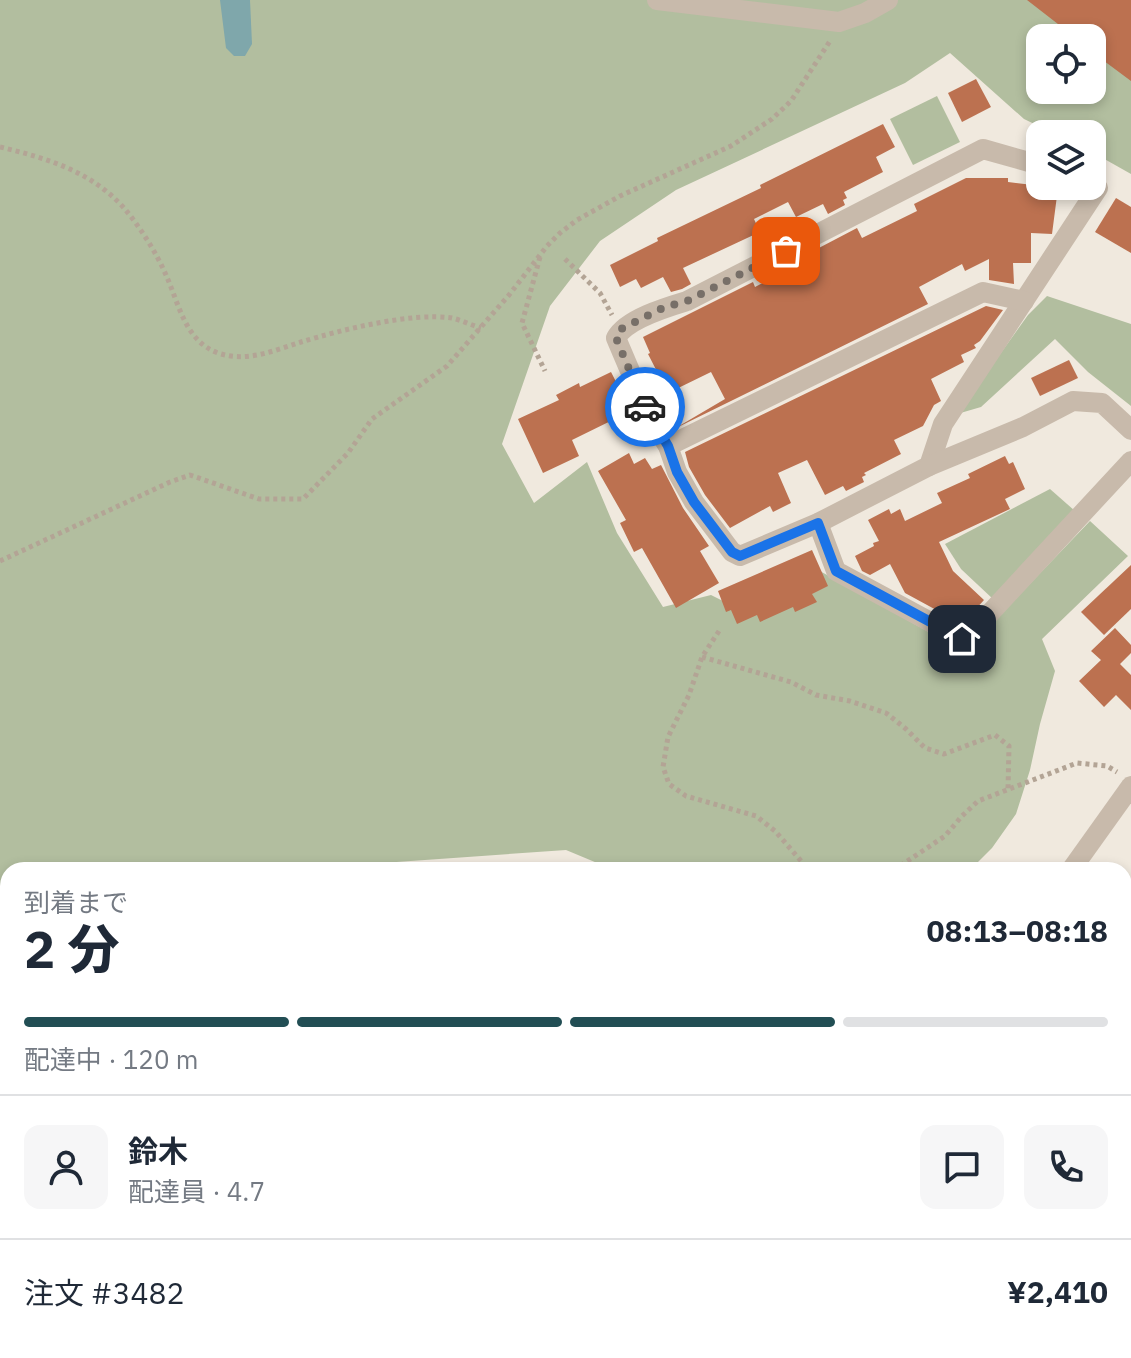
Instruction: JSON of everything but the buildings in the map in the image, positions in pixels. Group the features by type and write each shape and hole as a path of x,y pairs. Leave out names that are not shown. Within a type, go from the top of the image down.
{"street":[{"path":"657,0 839,22 865,13 888,0"},
{"path":"1026,161 983,149 687,301 665,307 621,329 616,338 631,377 694,502 732,552 740,556 818,523 929,466 1023,427 1073,401 1102,403 1131,430"},
{"path":"929,466 943,424 1090,200"},
{"path":"668,446 983,292 1024,301"},
{"path":"818,523 836,571 966,639 1131,461"},
{"path":"1076,862 1125,780"}],"path":[{"path":"0,561 190,475 259,499 303,499 348,453 372,419 447,366 481,329 541,252 577,220 620,196 731,146 772,119 797,93 839,22"},
{"path":"0,147 64,165 86,177 123,207 153,251 186,326 202,346 221,355 255,356 355,327 424,319 452,318 481,329"},
{"path":"541,252 522,323 545,371"},
{"path":"565,259 600,293"},
{"path":"719,631 702,657 689,695 668,737 663,767 669,784 686,796 756,816 775,831 802,862"},
{"path":"702,657 791,682 816,695 850,701 886,713 925,748 944,754 995,735 1009,746 1008,790"},
{"path":"906,862 945,836 978,801 1077,763 1107,766 1125,780"}],"green space":[{"path":"0,0 1131,0 1131,174 1106,160 1106,120 1026,120 950,53 905,83 676,190 600,241 550,306 502,444 534,503 587,462 617,533 663,607 711,595 747,613 811,566 959,649 980,636 1090,521 1128,556 1042,639 1055,671 1016,814 978,862 595,862 566,850 396,862 0,862"},
{"path":"937,96 960,142 913,165 890,119"},
{"path":"1047,296 1131,324 1131,406 1088,372 1055,339 981,407 957,414 1028,315"},
{"path":"1050,489 1075,511 994,600 961,569 945,544"}],"water":[{"path":"220,0 250,0 252,44 245,56 234,56 226,48"}],"way so far":[{"path":"645,407 616,338 621,329 665,307 687,301 786,251"}],"route":[{"path":"645,407 668,446 677,472 694,502 732,552 740,556 818,523 836,571 962,639"}]}
